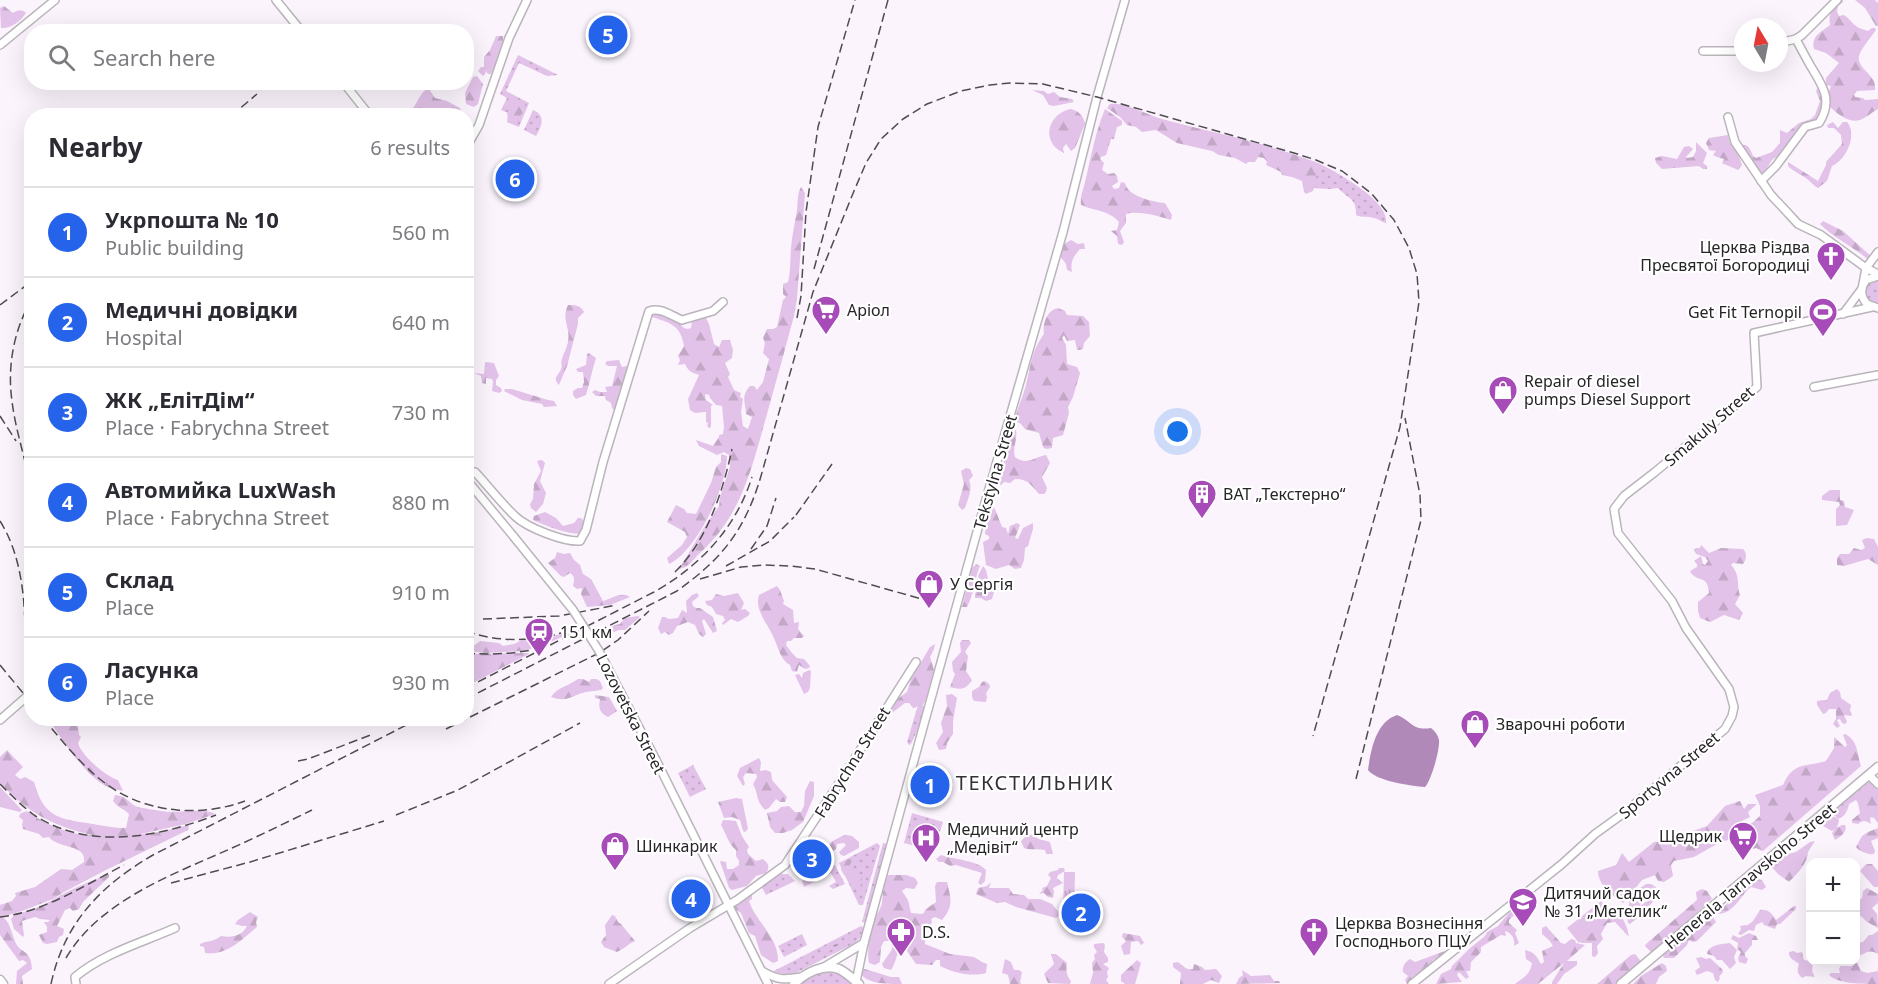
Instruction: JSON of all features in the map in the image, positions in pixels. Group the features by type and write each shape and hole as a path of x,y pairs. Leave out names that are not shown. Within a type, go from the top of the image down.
{"main road":[{"name":"Henerala Tarnavskoho Street","path":"1621,984 1878,767"},
{"path":"794,984 801,977 824,967 840,970 857,983"}],"street":[{"path":"26,24 55,0"},
{"path":"276,0 296,24"},
{"path":"474,134 509,38 527,0"},
{"name":"Tekstylna Street","path":"857,983 864,943 985,503 1063,232 1125,0"},
{"path":"1788,41 1802,35 1837,0"},
{"path":"0,45 24,25"},
{"path":"1761,181 1776,166 1805,127 1819,123 1824,116 1826,103 1824,88 1796,39"},
{"path":"1703,51 1734,51"},
{"path":"349,90 364,108"},
{"path":"1728,117 1735,142 1771,195 1798,224 1821,235 1878,275"},
{"path":"1875,308 1863,300 1862,287 1866,268 1878,252"},
{"path":"1843,314 1862,287 1871,277 1878,275"},
{"path":"474,472 518,519 550,535 573,541 580,540 586,530 603,462 649,310 666,312 682,320 713,310 723,302"},
{"name":"Smakuly Street","path":"1614,509 1624,496 1757,387 1754,333 1875,308"},
{"path":"1814,387 1878,375"},
{"name":"Lozovetska Street","path":"474,489 573,610 599,651 768,984"},
{"name":"Sportyvna Street","path":"1412,984 1562,864 1595,834 1668,778 1725,729 1732,716 1734,707 1729,689 1686,628 1672,601 1618,533 1614,509"},
{"name":"Fabrychna Street","path":"609,984 785,865 916,662"},
{"path":"0,720 24,699"},
{"path":"1869,775 1878,784"},
{"path":"76,984 75,977 106,957 175,928"},
{"path":"824,967 864,943"},
{"path":"762,971 774,978 786,980 801,977"}],"green space":[{"path":"1841,0 1843,2 1838,6 1837,12 1839,16 1844,15 1856,26 1868,31 1872,28 1876,30 1859,57 1859,62 1873,79 1875,90 1857,91 1854,94 1855,97 1865,100 1878,99 1878,109 1855,121 1840,115 1825,101 1830,98 1828,94 1831,86 1826,85 1826,78 1839,63 1826,53 1814,49 1813,45 1817,35 1830,25 1831,11"},
{"path":"1855,0 1875,0 1878,3 1878,26 1865,8"},
{"path":"4,6 13,13 20,10 26,13 15,24 1,28 0,8"},
{"path":"496,36 503,36 503,50 491,74 486,71 483,76 478,71 484,67 484,57"},
{"path":"518,55 558,75 547,76 519,63 506,91 529,103 519,127 507,122 508,113 501,110 507,98 500,94"},
{"path":"477,76 483,84 478,104 474,107 466,104 465,93 466,90 474,90 474,77"},
{"path":"1818,87 1822,88 1823,109 1818,119 1801,128 1782,153 1772,160 1761,174 1740,145 1747,146 1756,158 1772,152 1780,143 1780,130 1787,133 1799,123 1815,115 1820,101 1816,91"},
{"path":"430,90 435,98 460,108 413,108 422,94"},
{"path":"1032,90 1044,91 1048,94 1054,92 1074,102 1049,105 1043,95"},
{"path":"512,96 525,103 523,113 515,119 514,123 507,120"},
{"path":"1110,104 1122,105 1162,119 1261,144 1318,163 1320,165 1316,168 1316,178 1313,179 1315,185 1313,191 1306,194 1302,181 1282,175 1281,172 1266,165 1264,158 1258,157 1255,162 1246,164 1212,151 1177,143 1156,130 1142,132 1136,127 1127,125 1107,108"},
{"path":"1070,109 1080,114 1085,124 1075,148 1071,151 1066,144 1063,148 1064,153 1056,148 1049,135 1054,119"},
{"path":"1105,109 1122,121 1122,125 1117,127 1114,139 1111,139 1106,155 1100,159 1104,163 1102,170 1117,176 1118,182 1112,186 1114,189 1119,188 1121,182 1125,183 1135,195 1165,203 1172,215 1171,220 1142,213 1126,214 1126,223 1120,231 1124,242 1122,245 1118,244 1117,236 1111,231 1117,230 1119,222 1115,218 1081,205 1081,196 1098,127"},
{"path":"533,110 541,118 541,125 536,136 524,130"},
{"path":"1833,122 1838,128 1843,122 1847,122 1850,127 1851,140 1846,153 1832,166 1827,181 1818,188 1790,168 1788,162 1818,181 1826,162 1842,144 1841,135 1834,128 1828,128 1827,125"},
{"path":"1728,135 1742,165 1738,170 1722,163 1724,159 1713,155 1716,151 1709,150 1706,143 1709,138"},
{"path":"1696,142 1707,153 1703,163 1707,169 1699,166 1662,169 1656,163 1655,158 1662,156 1677,159 1684,147 1689,146 1693,149 1686,157 1693,157"},
{"path":"1318,163 1371,196 1385,214 1386,223 1376,218 1356,215 1353,202 1338,188 1313,188 1312,178"},
{"path":"801,187 805,193 797,299 762,434 744,489 726,523 691,563 679,569 719,506 730,467 729,455 724,452 717,455 699,446 696,440 713,446 719,435 723,434 722,406 716,405 709,395 705,394 706,400 713,405 709,428 706,422 706,412 695,413 690,410 688,399 699,375 690,371 685,364 678,365 680,360 678,356 684,346 683,339 674,326 652,317 648,320 645,313 668,314 688,329 691,328 692,320 700,317 706,318 714,344 719,347 722,340 730,340 733,350 732,358 725,363 734,390 741,393 743,426 748,429 752,417 746,414 745,396 750,386 754,386 757,390 763,382 769,359 763,353 765,343 763,338 767,329 777,327 783,300 786,297 783,294 783,284 788,282 789,278 792,238"},
{"path":"1823,221 1843,231 1873,258 1870,261 1832,234 1820,224"},
{"path":"1071,240 1078,244 1084,243 1085,249 1080,249 1074,257 1071,265 1072,272 1067,270 1060,256 1064,244"},
{"path":"1878,279 1878,304 1869,300 1865,289 1869,282"},
{"path":"568,305 575,305 584,312 578,318 567,366 559,385 556,379 562,367 561,361 569,337 565,315"},
{"path":"1058,308 1065,311 1067,315 1083,316 1089,322 1090,336 1084,343 1083,349 1079,350 1077,350 1075,340 1067,341 1064,335 1062,338 1066,345 1067,364 1077,367 1080,373 1068,407 1069,413 1063,435 1053,438 1052,448 1046,449 1043,447 1039,433 1025,429 1016,422 1015,418 1034,353 1044,334 1046,318"},
{"path":"589,353 596,358 586,395 576,399 573,391 582,388 584,382 583,372 578,372 576,369 586,365"},
{"path":"619,360 622,367 627,366 627,369 615,411 605,396 596,396 592,392 595,390 607,392 605,387 612,386 617,366 605,364 607,361"},
{"path":"485,362 494,363 499,376 496,385 502,391 499,393 492,391 492,379 486,378 486,384 482,383 481,376 474,373 484,374"},
{"path":"512,389 554,401 557,406 544,407 542,404 522,400 504,391"},
{"path":"1016,430 1015,457 1027,461 1046,455 1050,463 1042,477 1047,488 1044,494 1039,494 1029,483 1019,479 998,485 1010,435"},
{"path":"721,454 727,456 726,469 716,500 700,532 690,546 680,557 669,564 667,558 682,545 687,537 685,532 667,522 676,505 687,513 696,514 716,467 721,462"},
{"path":"542,460 545,463 540,481 546,493 543,504 536,512 530,504 533,499 534,484 541,471 537,461"},
{"path":"966,468 970,469 973,476 969,480 970,494 962,510 958,505 964,484 961,471"},
{"path":"1830,490 1840,490 1840,500 1844,501 1845,507 1854,510 1847,525 1836,526 1836,509 1840,505 1839,502 1822,500 1822,496"},
{"path":"992,506 1008,534 1010,526 1017,523 1020,525 1015,538 1018,539 1023,528 1033,523 1021,568 1015,569 1009,565 996,569 986,565 983,542 989,539 989,536 985,534"},
{"path":"545,512 556,518 563,526 574,523 578,518 586,523 581,534 556,529 533,520 534,516"},
{"path":"1874,539 1878,547 1878,565 1868,559 1844,566 1837,565 1837,558 1840,554 1849,554 1854,548 1861,550 1865,548 1862,540"},
{"path":"1701,545 1709,553 1721,548 1743,549 1745,552 1746,558 1743,564 1733,563 1731,565 1737,576 1740,595 1735,604 1743,613 1739,620 1724,615 1710,622 1700,618 1698,602 1709,593 1708,587 1707,583 1690,571 1697,567 1694,561 1701,556 1703,564 1705,565 1708,561 1705,557 1696,554 1694,550 1700,548"},
{"path":"557,552 570,553 580,565 583,574 591,579 603,601 620,595 630,597 610,605 587,607 581,594 582,588 577,589 573,586 573,576 570,573 564,577 561,576 548,563 555,558"},
{"path":"976,564 980,566 971,597 967,607 962,607 972,568"},
{"path":"983,566 988,579 997,582 992,599 986,601 975,598 981,582 978,576"},
{"path":"777,586 784,601 783,604 793,610 794,623 799,622 798,629 804,636 787,641 786,645 797,658 804,659 810,666 805,669 799,665 797,672 792,671 782,656 758,606 759,595"},
{"path":"697,593 699,596 692,602 693,606 713,617 717,631 713,633 704,619 702,621 706,634 703,637 695,625 688,622 677,626 669,635 665,632 661,634 658,628 662,617 678,618 682,610 687,613 686,601"},
{"path":"738,593 744,603 741,610 745,609 750,613 738,622 731,619 723,625 725,620 723,616 716,614 705,601 712,600 716,594 724,596"},
{"path":"640,617 625,630 602,637 600,635 620,624 625,618"},
{"path":"561,634 564,636 524,651 474,652 474,646 480,641 499,643 503,646 524,639 536,640"},
{"path":"962,640 969,640 971,643 965,652 968,656 966,671 972,680 965,687 957,689 950,687 955,674 952,662 961,652"},
{"path":"935,644 930,657 934,670 923,705 913,708 909,703 905,703 892,713 896,700 907,692 911,679 930,647"},
{"path":"529,653 474,682 474,654"},
{"path":"811,671 810,688 804,694 795,675 799,674 802,678 803,673"},
{"path":"578,679 589,682 591,679 596,679 600,681 603,688 566,699 551,697 556,691"},
{"path":"985,681 990,687 986,693 986,702 974,701 972,691"},
{"path":"1837,689 1841,698 1851,705 1852,714 1851,716 1844,715 1847,722 1845,724 1840,719 1837,720 1840,726 1837,728 1833,724 1836,719 1836,709 1829,709 1823,714 1817,701 1827,700 1830,693"},
{"path":"952,694 957,698 953,734 946,749 939,750 936,743 943,732 941,723 947,706 946,695"},
{"path":"595,695 609,697 617,711 608,717 605,715 600,710 600,699 595,698"},
{"path":"918,705 925,706 919,727 909,745 907,742"},
{"path":"54,726 78,726 81,737 78,743 84,754 95,765 118,780 123,791 111,788 97,780 66,745"},
{"path":"1845,734 1855,744 1861,766 1763,851 1756,848 1741,852 1737,839 1722,841 1694,857 1674,861 1671,865 1673,876 1664,882 1658,881 1655,875 1642,880 1623,903 1600,881 1598,871 1616,865 1622,853 1629,862 1654,842 1668,842 1707,826 1725,806 1740,801 1744,809 1748,804 1757,804 1748,812 1750,817 1736,824 1741,828 1752,823 1760,816 1760,806 1755,795 1783,785 1795,769 1826,761 1834,748 1834,737 1845,747 1847,745 1843,735"},
{"path":"7,750 23,767 15,775 20,779 25,777 34,782 38,794 49,810 55,815 72,821 126,828 129,814 113,801 115,795 141,808 168,812 206,811 215,814 186,824 136,835 189,825 188,830 53,899 2,917 9,924 17,945 27,954 31,962 32,969 22,976 23,984 16,984 17,971 27,963 23,960 19,961 0,935 0,905 12,901 16,896 15,893 35,887 61,869 72,870 84,862 84,856 77,849 23,829 20,814 29,812 59,829 92,835 53,823 42,817 21,803 0,783 0,757"},
{"path":"759,758 760,771 771,772 772,780 787,797 785,802 776,799 765,810 753,784 757,777 756,774 746,773 743,777 745,784 743,786 737,776 740,768"},
{"path":"693,765 706,789 690,797 678,773"},
{"path":"810,781 814,782 814,796 803,822 792,830 775,833 770,827 767,813 789,806 795,812 801,812 804,806 805,791"},
{"path":"1869,782 1878,789 1878,823 1871,817 1871,824 1864,821 1858,824 1852,823 1852,820 1860,813 1856,800 1849,804 1846,813 1840,818 1838,819 1832,813 1849,795"},
{"path":"0,787 22,810 20,812 0,807"},
{"path":"742,799 748,829 745,832 740,820 732,817 724,818 718,802"},
{"path":"912,813 943,822 934,851 904,843"},
{"path":"1830,816 1839,820 1837,828 1845,825 1846,828 1843,834 1835,840 1832,833 1835,829 1832,831 1823,826 1824,819"},
{"path":"723,820 736,821 749,847 748,854 756,861 763,859 768,866 766,873 756,876 747,886 732,890 729,888 720,861 726,862 727,869 733,869 739,865 739,861 736,850 729,842 721,825"},
{"path":"1878,828 1878,838 1871,841 1874,854 1869,854 1856,847 1862,836"},
{"path":"844,835 852,836 859,842 859,848 844,856 839,852 846,845 844,843 837,844 836,849 832,852 829,846 831,842"},
{"path":"1027,835 1050,842 1053,854 1046,854 1045,850 1024,848 1021,841"},
{"path":"1815,841 1799,872 1789,882 1770,865 1784,855 1796,852"},
{"path":"877,843 880,846 863,905 859,905 839,863"},
{"path":"883,843 887,844 866,923 862,922"},
{"path":"941,855 983,867 986,870 985,881 981,885 978,883 982,873 939,862 936,859"},
{"path":"852,860 848,869 853,875 861,874 860,887 854,882 851,883 842,871 842,862"},
{"path":"1866,864 1872,864 1878,871 1878,887 1874,887 1860,871"},
{"path":"835,865 845,884 833,889 829,886 836,882 831,873 804,887 802,881"},
{"path":"1064,868 1065,871 1057,878 1063,883 1053,888 1053,898 1044,893 1039,894 1051,878 1048,875 1050,872"},
{"path":"1064,872 1075,872 1074,913 1063,913"},
{"path":"109,874 109,877 83,902 79,909 65,910 57,926 64,929 63,935 57,942 43,943 39,935 47,932 44,922 50,920 35,917 22,921 23,937 14,929 11,919 16,913 36,908"},
{"path":"779,874 788,874 795,881 766,895 761,886"},
{"path":"888,875 906,875 915,878 918,883 914,889 906,888 902,891 908,900 911,913 923,914 936,902 937,882 947,882 950,906 942,920 935,917 931,919 925,944 950,954 974,957 987,964 986,973 974,975 957,972 940,966 940,960 936,960 932,965 916,964 907,951 908,937 902,937 891,970 884,968 882,964 895,941 884,941 881,947 880,962 875,965 869,963 871,933 882,905 884,885"},
{"path":"1752,878 1762,880 1766,887 1762,890 1751,887 1732,908 1717,914"},
{"path":"991,882 989,888 1009,888 1013,894 1024,895 1028,899 1040,899 1052,904 1061,915 1056,918 1005,902 997,903 976,894 978,888 987,886"},
{"path":"1646,884 1656,887 1651,896 1642,900 1640,906 1653,897 1655,900 1630,924 1627,917 1631,913 1628,910 1630,898 1639,894 1639,889"},
{"path":"1867,888 1878,894 1878,903 1872,908 1877,914 1878,928 1860,917 1860,899 1863,891"},
{"path":"1702,889 1707,891 1712,899 1652,953 1645,946 1646,944 1697,900 1696,892"},
{"path":"748,892 752,894 752,899 749,901 752,909 775,945 778,961 773,963 761,955 755,936 749,933 741,913 735,909 735,903"},
{"path":"1601,901 1613,916 1579,943 1567,928"},
{"path":"1524,905 1530,905 1531,911 1513,916 1509,920 1509,923 1517,930 1515,933 1519,943 1514,946 1512,936 1505,931 1506,936 1501,935 1481,947 1481,952 1471,962 1470,971 1466,971 1469,977 1466,979 1459,972 1457,975 1462,982 1436,984 1441,974 1451,969 1487,932 1498,926 1509,913"},
{"path":"1794,906 1796,909 1780,924 1777,924 1775,929 1762,922 1756,925 1754,931 1749,930 1741,935 1738,934 1740,926 1748,925 1753,921 1760,910 1768,911 1776,920"},
{"path":"1621,909 1629,937 1615,922 1607,923 1601,934 1603,939 1597,946 1598,953 1595,957 1592,956 1592,943 1581,943 1580,937 1607,913"},
{"path":"250,912 258,917 257,927 227,950 205,953 204,947 200,944 221,936 239,934 247,926 235,924"},
{"path":"612,915 635,941 617,952 604,947 601,942 606,935 605,925"},
{"path":"1712,915 1716,922 1697,941 1689,940 1674,958 1664,958 1663,956 1670,947"},
{"path":"861,926 864,928 861,937 855,943 792,975 772,972"},
{"path":"1546,926 1561,943 1565,944 1571,939 1585,945 1567,961 1577,961 1577,965 1564,974 1557,984 1552,984 1552,982 1564,963 1538,984 1515,984 1526,975 1531,967 1532,963 1526,959 1525,950 1533,953 1541,964 1544,962 1542,951 1553,946 1542,934 1542,928"},
{"path":"1878,931 1878,954 1869,951 1860,955 1860,942"},
{"path":"1123,933 1140,936 1144,943 1141,945 1138,941 1131,942 1130,954 1124,955 1121,946 1126,941 1122,937"},
{"path":"1749,933 1756,936 1758,940 1752,940 1752,945 1745,953 1748,959 1746,964 1739,962 1741,952 1737,949 1738,943 1731,939 1733,935 1739,938"},
{"path":"802,934 807,945 784,957 778,946"},
{"path":"1103,943 1108,962 1103,964 1109,968 1106,980 1109,984 1090,984 1093,973 1092,963 1097,952 1094,944"},
{"path":"1730,943 1737,950 1734,957 1736,963 1730,969 1722,960 1717,960 1714,956 1707,954 1712,947"},
{"path":"1445,951 1442,956 1433,960 1430,965 1412,977 1411,982 1407,984 1405,980 1408,976 1403,970 1408,960 1415,962"},
{"path":"1789,952 1802,952 1806,966 1813,966 1815,977 1802,978 1798,971 1799,964 1791,958"},
{"path":"1051,954 1056,954 1067,963 1070,984 1048,983 1044,974 1054,964"},
{"path":"1635,954 1641,963 1617,984 1597,984 1631,955"},
{"path":"1696,958 1710,958 1722,969 1723,972 1718,982 1713,973 1707,971 1697,975 1695,971 1700,967"},
{"path":"1005,959 1011,962 1014,970 1022,972 1021,984 1010,984 1008,975 1002,973"},
{"path":"1137,960 1141,963 1135,984 1125,984 1121,981 1121,975"},
{"path":"1177,962 1188,969 1193,969 1194,964 1205,970 1216,969 1222,976 1219,983 1211,980 1203,984 1180,984 1181,973 1173,967 1173,963"},
{"path":"1662,963 1666,966 1667,971 1659,977 1656,984 1633,984 1641,976"},
{"path":"1840,966 1859,966 1861,971 1867,973 1878,971 1878,984 1845,982 1829,975 1840,973"},
{"path":"865,969 891,977 899,977 902,984 866,979 860,971"},
{"path":"1242,970 1251,976 1270,975 1274,981 1280,983 1236,984 1243,975"},
{"path":"831,971 844,976 851,984 800,984 815,975"}],"shaded area":[{"path":"1397,715 1416,727 1431,728 1438,736 1437,758 1425,787 1386,780 1368,770 1373,745 1379,730"}],"railway":[{"path":"797,318 801,296 806,212 818,127 855,0"},
{"path":"814,269 888,0"},
{"path":"474,695 677,591 720,554 740,527 755,495 813,292 866,163 881,139 903,119 927,104 961,91 1010,83 1043,84 1294,153 1342,171 1371,193 1394,220 1409,248 1417,274 1419,302 1400,427 1313,736"},
{"path":"240,108 257,94"},
{"path":"0,305 24,287"},
{"path":"24,316 16,335 10,375 14,414 24,457"},
{"path":"0,416 16,441"},
{"path":"1356,779 1421,520 1420,495 1405,418"},
{"path":"675,572 705,531 724,482 732,449"},
{"path":"796,515 832,464"},
{"path":"474,684 671,582 701,558 726,529 745,496 752,477"},
{"path":"751,549 767,526 776,498"},
{"path":"726,566 770,541 794,517"},
{"path":"0,521 16,558 24,610"},
{"path":"700,579 741,567 791,566 815,569 936,603"},
{"path":"483,619 559,616 617,605"},
{"path":"474,715 599,653 618,640 649,611"},
{"path":"474,634 513,640 561,633"},
{"path":"474,654 499,654 531,650"},
{"path":"0,665 24,694"},
{"path":"396,815 458,790 580,723"},
{"path":"50,726 85,766 116,791 134,800 186,811 220,808 245,801"},
{"path":"51,984 57,962 75,924 87,908 117,879 153,855 404,726"},
{"path":"446,729 452,726"},
{"path":"298,761 373,734"},
{"path":"0,784 34,815 55,826 101,837 148,834 216,815"},
{"path":"66,958 98,920 140,891 312,810"},
{"path":"171,883 250,862 384,821"},
{"path":"0,917 48,904 124,865"}],"place":[{"name":"Склад","path":"608,35"},
{"name":"Ласунка","path":"515,179"},
{"name":"Церква Різдва Пресвятої Богородиці","path":"1831,282"},
{"name":"Аріол","path":"826,336"},
{"name":"Get Fit Ternopil","path":"1823,338"},
{"name":"Repair of diesel pumps Diesel Support","path":"1503,416"},
{"name":"ВАТ „Текстерно“","path":"1202,520"},
{"name":"У Сергія","path":"929,610"},
{"name":"151 км","path":"539,658"},
{"name":"Зварочні роботи","path":"1475,750"},
{"name":"Укрпошта № 10","path":"930,785"},
{"name":"ЖК „ЕлітДім“","path":"812,859"},
{"name":"Щедрик","path":"1743,862"},
{"name":"Медичний центр „Медівіт“","path":"926,864"},
{"name":"Шинкарик","path":"615,872"},
{"name":"Автомийка LuxWash","path":"691,899"},
{"name":"Медичні довідки","path":"1081,913"},
{"name":"Дитячий садок № 31 „Метелик“","path":"1523,928"},
{"name":"D.S.","path":"901,958"},
{"name":"Церква Вознесіння Господнього ПЦУ","path":"1314,958"}],"district":[{"name":"ТЕКСТИЛЬНИК","path":"1035,782"}]}
